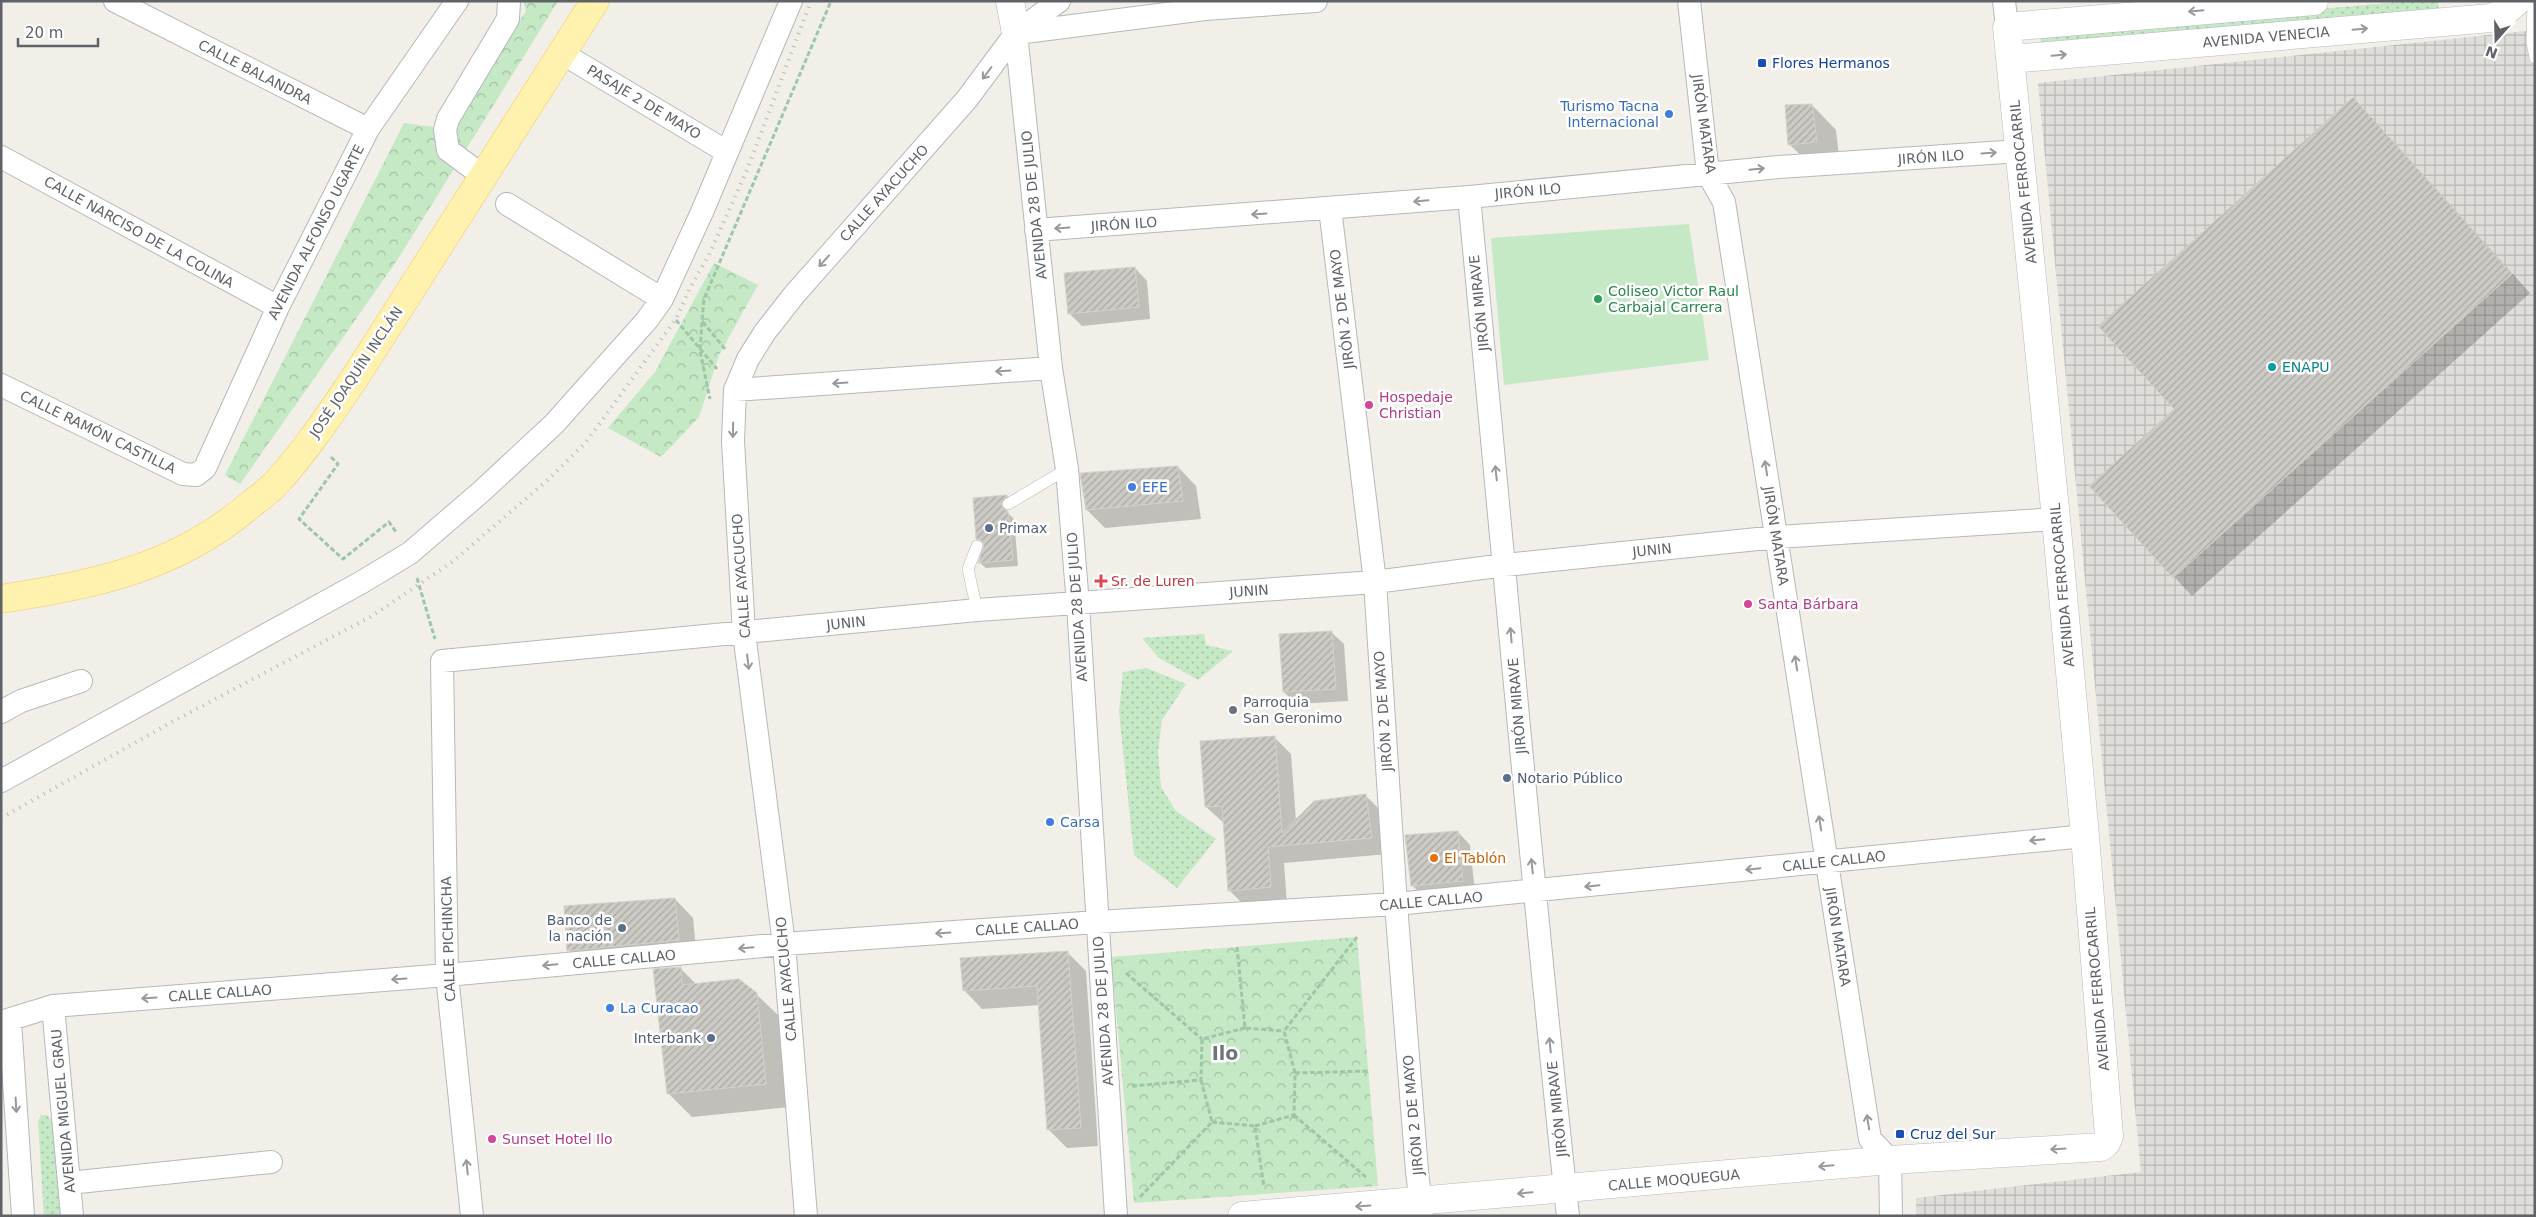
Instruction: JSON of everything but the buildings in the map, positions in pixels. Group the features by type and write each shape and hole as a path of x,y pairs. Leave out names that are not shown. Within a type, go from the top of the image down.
{"main road":[{"name":"JOSÉ JOAQUÍN INCLÁN","path":"1,599 103,581 154,563 201,540 238,515 278,482 311,440 354,379 560,52 595,1"}],"street":[{"name":"CALLE BALANDRA","path":"115,1 368,129"},
{"name":"AVENIDA ALFONSO UGARTE","path":"196,474 205,468 278,307 368,129 457,1"},
{"path":"483,176 448,150 445,130 448,119 508,19 509,1"},
{"path":"1,781 362,582 410,552 482,491 554,424 647,320 662,299 728,152 791,1"},
{"name":"AVENIDA 28 DE JULIO","path":"1010,1 1016,34 1051,368 1067,468 1078,604 1116,1216"},
{"name":"CALLE AYACUCHO","path":"806,1216 784,944 744,633 733,441 739,380 765,332 794,295 967,99 1016,34 1059,1"},
{"path":"1016,34 1209,5 1316,1"},
{"name":"JIRÓN MATARA","path":"1689,1 1708,174 1724,202 1870,1139 1890,1160"},
{"path":"2006,14 2314,1"},
{"name":"AVENIDA VENECIA","path":"2010,59 2491,18 2506,11 2517,1"},
{"name":"AVENIDA FERROCARRIL","path":"2006,14 2085,836 2109,1136 2106,1144"},
{"name":"PASAJE 2 DE MAYO","path":"560,52 728,152"},
{"name":"JIRÓN ILO","path":"1036,230 1469,197 1779,167 2020,151"},
{"name":"CALLE NARCISO DE LA COLINA","path":"1,157 278,307"},
{"name":"JIRÓN MIRAVE","path":"1469,197 1535,892 1567,1203"},
{"path":"506,204 662,299"},
{"name":"JIRÓN 2 DE MAYO","path":"1330,208 1375,582 1396,904 1417,1172 1422,1209"},
{"path":"739,380 1051,368"},
{"name":"CALLE RAMÓN CASTILLA","path":"1,385 183,474 196,474"},
{"name":"JUNIN","path":"442,661 977,610 1375,582 1505,565 1777,537 2056,519"},
{"name":"CALLE PICHINCHA","path":"442,661 447,975 472,1216"},
{"path":"1,712 21,701 81,681"},
{"name":"CALLE CALLAO","path":"6,1022 53,1006 447,975 784,944 1097,922 1396,904 1535,892 2085,836"},
{"name":"AVENIDA MIGUEL GRAU","path":"53,1006 72,1216"},
{"path":"6,1022 8,1073 23,1216"},
{"name":"CALLE MOQUEGUA","path":"1242,1216 1567,1203 1890,1160 2101,1147 2106,1144"},
{"path":"1890,1160 1891,1216"},
{"path":"69,1183 271,1162"}],"lane":[{"path":"2533,1 2532,42 2535,58"},
{"path":"1008,504 1067,468"},
{"path":"977,546 968,569 977,610"}],"path":[{"path":"739,380 702,321 704,299 831,1"},
{"path":"662,299 700,351 739,380"},
{"path":"311,440 338,464 299,520 343,559 389,522 410,552 442,661"},
{"path":"1284,1031 1357,937"},
{"path":"1237,946 1244,1028"},
{"path":"1124,970 1202,1039 1201,1080 1212,1122"},
{"path":"1202,1039 1244,1028 1284,1031"},
{"path":"1284,1031 1295,1073 1294,1115"},
{"path":"1295,1073 1368,1072"},
{"path":"1124,1087 1201,1080"},
{"path":"1212,1122 1255,1126 1294,1115"},
{"path":"1294,1115 1366,1178 1374,1177"},
{"path":"1134,1203 1212,1122"},
{"path":"1255,1126 1265,1194"}],"shaded area":[{"path":"2535,30 2535,1216 1916,1216 1916,1198 2141,1172 2038,83"}],"green space":[{"path":"523,1 558,1 398,259 240,484 225,475 404,123 449,129 526,11"},
{"path":"2410,1 2438,1 2439,9 2041,45 2040,34"},
{"name":"Coliseo Victor Raul Carbajal Carrera","path":"1689,224 1709,360 1504,385 1491,238"},
{"path":"714,263 758,285 719,355 699,417 661,457 608,428 655,372"},
{"path":"1204,634 1206,645 1233,651 1198,680 1159,658 1142,638"},
{"path":"1146,668 1186,684 1162,720 1158,752 1161,787 1176,811 1216,839 1177,888 1134,855 1119,712 1123,672"},
{"path":"1357,937 1378,1186 1134,1203 1111,957"},
{"path":"41,1115 47,1115 52,1121 60,1216 44,1216 38,1121"}],"railway":[{"path":"1,818 172,722 372,616 452,562 550,478 586,442 676,319 689,290 709,255 747,170 811,1"}],"place":[{"name":"Flores Hermanos","path":"1762,63"},
{"name":"Turismo Tacna Internacional","path":"1669,114"},
{"name":"Coliseo Victor Raul Carbajal Carrera","path":"1598,299"},
{"name":"ENAPU","path":"2272,367"},
{"name":"Hospedaje Christian","path":"1369,405"},
{"name":"EFE","path":"1132,487"},
{"name":"Primax","path":"989,528"},
{"name":"Sr. de Luren","path":"1101,581"},
{"name":"Santa Bárbara","path":"1748,604"},
{"name":"Parroquia San Geronimo","path":"1233,710"},
{"name":"Notario Público","path":"1507,778"},
{"name":"Carsa","path":"1050,822"},
{"name":"El Tablón","path":"1434,858"},
{"name":"Banco de la nación","path":"622,928"},
{"name":"La Curacao","path":"610,1008"},
{"name":"Interbank","path":"711,1038"},
{"name":"Cruz del Sur","path":"1900,1134"},
{"name":"Sunset Hotel Ilo","path":"492,1139"}],"district":[{"name":"Ilo","path":"1225,1053"}]}
